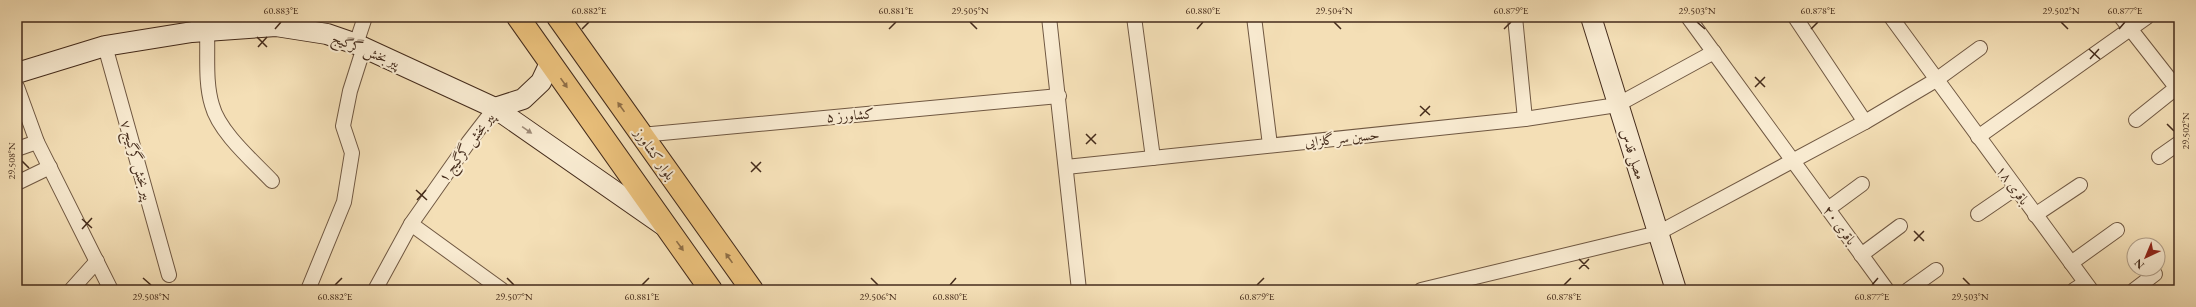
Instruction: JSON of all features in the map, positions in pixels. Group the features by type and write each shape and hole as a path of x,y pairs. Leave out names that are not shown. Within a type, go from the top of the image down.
{"main road":[{"path":"518,17 712,290"},
{"name":"بلوار کشاورز","path":"558,17 752,290"}],"street":[{"path":"308,290 344,202 352,153 343,126 365,17"},
{"path":"1049,17 1059,96 1079,290"},
{"path":"1134,17 1153,158"},
{"path":"1254,17 1270,145"},
{"path":"1515,17 1525,119"},
{"name":"مصلی قدس","path":"1591,17 1676,290"},
{"name":"باقری ۲۰","path":"1688,17 1887,290"},
{"path":"1795,17 1865,122"},
{"path":"2121,17 2178,90 2136,120"},
{"path":"1978,137 2147,17"},
{"name":"باقری ۱۸","path":"1896,19 1936,80 2071,263 2083,288"},
{"name":"پیر بخش گرگیج","path":"17,72 105,46 192,32 276,26 327,34 360,46 496,108 667,228"},
{"path":"207,32 208,85 212,106 224,129 272,182"},
{"name":"پیر بخش گرگیج ۷","path":"105,46 169,275"},
{"path":"1421,290 1658,233 1865,122 1936,80 1980,48"},
{"path":"1618,105 1714,52"},
{"path":"496,108 523,99 541,82 550,63"},
{"path":"17,87 38,142 111,290"},
{"name":"کشاورز ۵","path":"641,135 1059,96"},
{"name":"حسین سر گلزایی","path":"1066,167 1525,119 1618,105"},
{"name":"پیر بخش گرگیج ۱","path":"375,290 411,224 468,143 496,108"},
{"path":"17,149 38,142"},
{"path":"2159,157 2179,143"},
{"path":"17,183 50,166"},
{"path":"1828,209 1862,184"},
{"path":"2035,215 2080,185"},
{"path":"1978,214 2016,188"},
{"path":"411,224 502,290"},
{"path":"1861,255 1900,226"},
{"path":"2071,263 2117,230"},
{"path":"71,290 97,261"},
{"path":"1908,290 1936,270"},
{"path":"2134,290 2151,277"}]}
